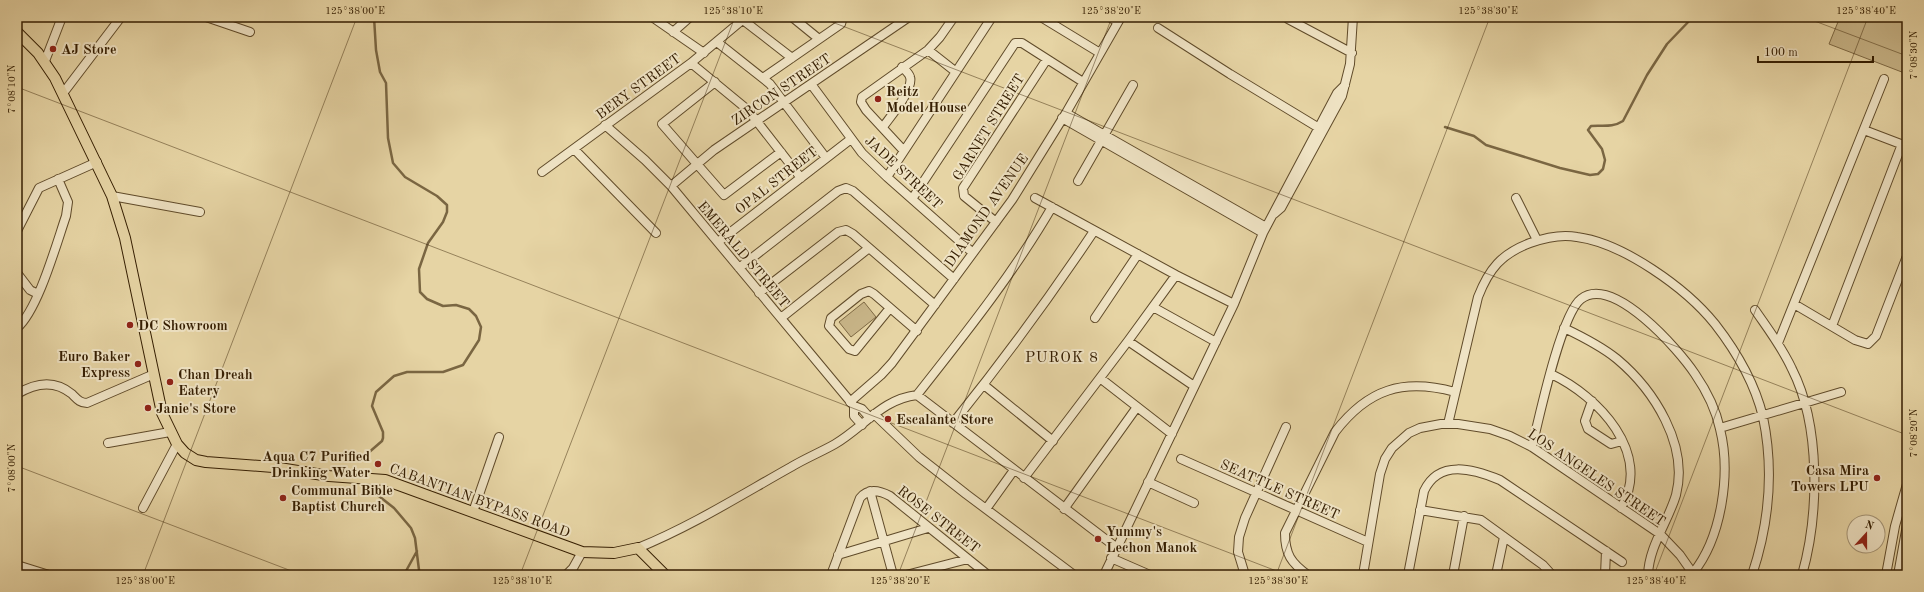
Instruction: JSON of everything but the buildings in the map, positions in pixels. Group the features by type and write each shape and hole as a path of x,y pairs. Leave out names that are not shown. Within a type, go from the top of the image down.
{"main road":[{"name":"CABANTIAN BYPASS ROAD","path":"17,32 44,61 64,92 112,196 125,238 162,413 170,432 185,454 196,460 206,462 244,464 329,476 385,480 582,552 614,553 638,548"},
{"path":"638,548 665,575"}],"street":[{"path":"44,61 62,17"},
{"path":"64,92 121,17"},
{"path":"206,17 250,32"},
{"path":"652,17 704,53"},
{"path":"673,32 690,17"},
{"path":"792,17 820,39"},
{"path":"904,151 866,110 861,100 864,95 928,50 940,37 954,17"},
{"path":"887,177 992,17"},
{"path":"1041,17 1100,53"},
{"path":"1109,17 1119,20"},
{"path":"1272,216 1282,208 1342,96 1352,53 1353,17"},
{"path":"745,18 792,58"},
{"name":"BERY STREET","path":"542,172 692,63 745,18"},
{"path":"763,78 841,24 844,18"},
{"name":"ZIRCON STREET","path":"671,186 696,164 902,19"},
{"path":"1288,19 1352,53"},
{"name":"DIAMOND AVENUE","path":"852,404 880,375 917,331 996,222 1064,115 1119,20"},
{"path":"1158,28 1319,128"},
{"path":"717,42 763,78 784,102 826,158"},
{"path":"912,199 1013,44 1017,42 1022,43 1083,82"},
{"path":"928,50 956,72"},
{"name":"GARNET STREET","path":"996,222 964,196 963,188 1047,59"},
{"path":"692,63 740,102 757,121 801,178"},
{"path":"883,127 903,99 910,85 910,77 902,67"},
{"path":"1778,343 1884,79"},
{"path":"715,82 662,124 724,195 781,152"},
{"name":"JADE STREET","path":"811,84 851,139 887,177 973,253"},
{"path":"1078,181 1133,85"},
{"path":"1104,575 1234,304 1265,230 1337,93 1345,85"},
{"path":"1064,115 1265,230"},
{"name":"EMERALD STREET","path":"605,126 645,160 671,186 852,404 872,416 919,457 1074,575"},
{"path":"1832,326 1904,145 1864,130"},
{"name":"OPAL STREET","path":"718,242 851,139"},
{"path":"574,148 656,233"},
{"path":"17,230 37,191 43,186 97,162"},
{"path":"17,328 29,315 38,294 68,208 66,195 58,180"},
{"path":"739,268 838,190 846,188 853,191 954,279"},
{"path":"112,196 169,208 200,212"},
{"path":"1035,198 1176,275 1234,304"},
{"path":"1516,198 1537,240"},
{"path":"638,548 691,525 792,466 834,444 851,434 872,416 900,398 917,395 993,297 1021,258 1052,207"},
{"path":"953,423 984,385 1052,294 1094,231"},
{"path":"759,293 838,232 849,232 936,305"},
{"path":"1448,424 1478,298 1489,272 1505,256 1520,247 1537,240 1557,236 1577,236 1605,243 1634,258 1688,296 1714,323 1733,350 1748,378 1762,417 1769,473 1766,520 1752,575"},
{"path":"780,318 869,248"},
{"path":"1095,318 1138,254"},
{"path":"1794,304 1863,344 1868,344 1872,341 1907,256"},
{"path":"17,273 30,290 38,294"},
{"path":"1024,478 1176,275"},
{"path":"890,308 855,351 848,349 829,326 831,318 863,292 869,292 874,294 917,331"},
{"path":"1532,447 1564,328 1571,311 1580,299 1595,293 1616,299 1642,316 1664,336 1682,356 1709,398 1720,428 1725,469 1724,492 1712,537 1703,560 1693,574"},
{"path":"1153,307 1216,342"},
{"path":"1754,310 1778,343 1793,370 1805,403 1812,444 1814,489 1810,543 1802,575"},
{"path":"1564,328 1592,342 1616,358 1639,379 1667,424 1675,446 1679,478 1672,508 1650,560 1648,575"},
{"path":"1128,341 1194,386"},
{"path":"17,394 34,385 43,383 62,388 82,403 87,403 154,374"},
{"path":"1551,374 1570,383 1592,401 1607,417 1622,441 1628,454 1631,474 1628,495 1621,508"},
{"path":"1100,378 1172,434"},
{"path":"984,385 1053,441"},
{"path":"1308,575 1292,560 1285,546 1285,533 1335,432 1346,418 1375,395 1393,389 1415,385 1455,392"},
{"path":"1720,428 1762,417 1841,392"},
{"path":"917,395 1064,509 1117,548"},
{"path":"1592,401 1584,421 1588,429 1611,444 1622,441"},
{"name":"EMERALD STREET","path":"852,404 854,416 862,425"},
{"path":"1064,509 1137,407"},
{"name":"LOS ANGELES STREET","path":"1362,575 1380,474 1385,459 1392,448 1409,432 1420,428 1448,424 1490,429 1524,441 1660,534 1680,555 1693,574"},
{"path":"1246,575 1238,552 1239,537 1256,492 1286,427"},
{"path":"108,443 170,432"},
{"path":"473,512 499,437"},
{"path":"143,508 177,444"},
{"name":"SEATTLE STREET","path":"1181,459 1368,542"},
{"path":"1408,575 1424,491 1428,482 1440,472 1450,469 1483,474 1508,485 1622,562"},
{"path":"986,509 1014,470"},
{"path":"1148,482 1194,503"},
{"path":"1886,575 1895,526 1907,484"},
{"path":"831,575 860,498 864,493 870,491 893,575"},
{"name":"ROSE STREET","path":"870,491 882,492 890,496 988,575"},
{"path":"1420,510 1481,520 1543,564 1552,575"},
{"path":"1454,575 1464,516"},
{"path":"1898,575 1907,525"},
{"path":"838,555 928,528"},
{"path":"1496,575 1504,537"},
{"path":"566,575 573,568 582,552"},
{"path":"1605,575 1606,552"},
{"path":"1111,558 1150,575"},
{"path":"906,575 968,559"},
{"path":"17,565 49,575"}],"shaded area":[{"path":"1840,17 1907,17 1907,74 1829,44"},
{"path":"864,302 876,317 851,337 839,322"}],"waterway":[{"path":"366,461 367,454 382,441 383,438 383,432 372,406 376,392 394,376 407,372 443,372 463,365 479,340 481,327 476,316 469,309 456,305 443,306 427,299 420,292 419,269 428,243 443,222 447,212 447,205 437,196 405,177 393,163 388,138 386,83 380,72 376,50 374,17"},
{"path":"1445,127 1474,136 1486,145 1560,168 1590,175 1598,174 1603,169 1605,160 1602,149 1588,130 1591,126 1611,125 1623,121 1647,75 1667,44 1693,17"},
{"path":"375,493 394,508 411,528 415,538 421,575"},
{"path":"399,575 406,571 417,551"},
{"path":"299,575 307,575"}],"place":[{"name":"AJ Store","path":"53,49"},
{"name":"Reitz Model House","path":"878,99"},
{"name":"DC Showroom","path":"130,325"},
{"name":"Euro Baker Express","path":"138,364"},
{"name":"Chan Dreah Eatery","path":"170,382"},
{"name":"Janie's Store","path":"148,408"},
{"name":"Escalante Store","path":"888,419"},
{"name":"Aqua C7 Purified Drinking Water","path":"378,464"},
{"name":"Casa Mira Towers LPU","path":"1877,478"},
{"name":"Communal Bible Baptist Church","path":"283,498"},
{"name":"Yummy's Lechon Manok","path":"1098,539"}],"district":[{"name":"PUROK 8","path":"1062,357"}]}
